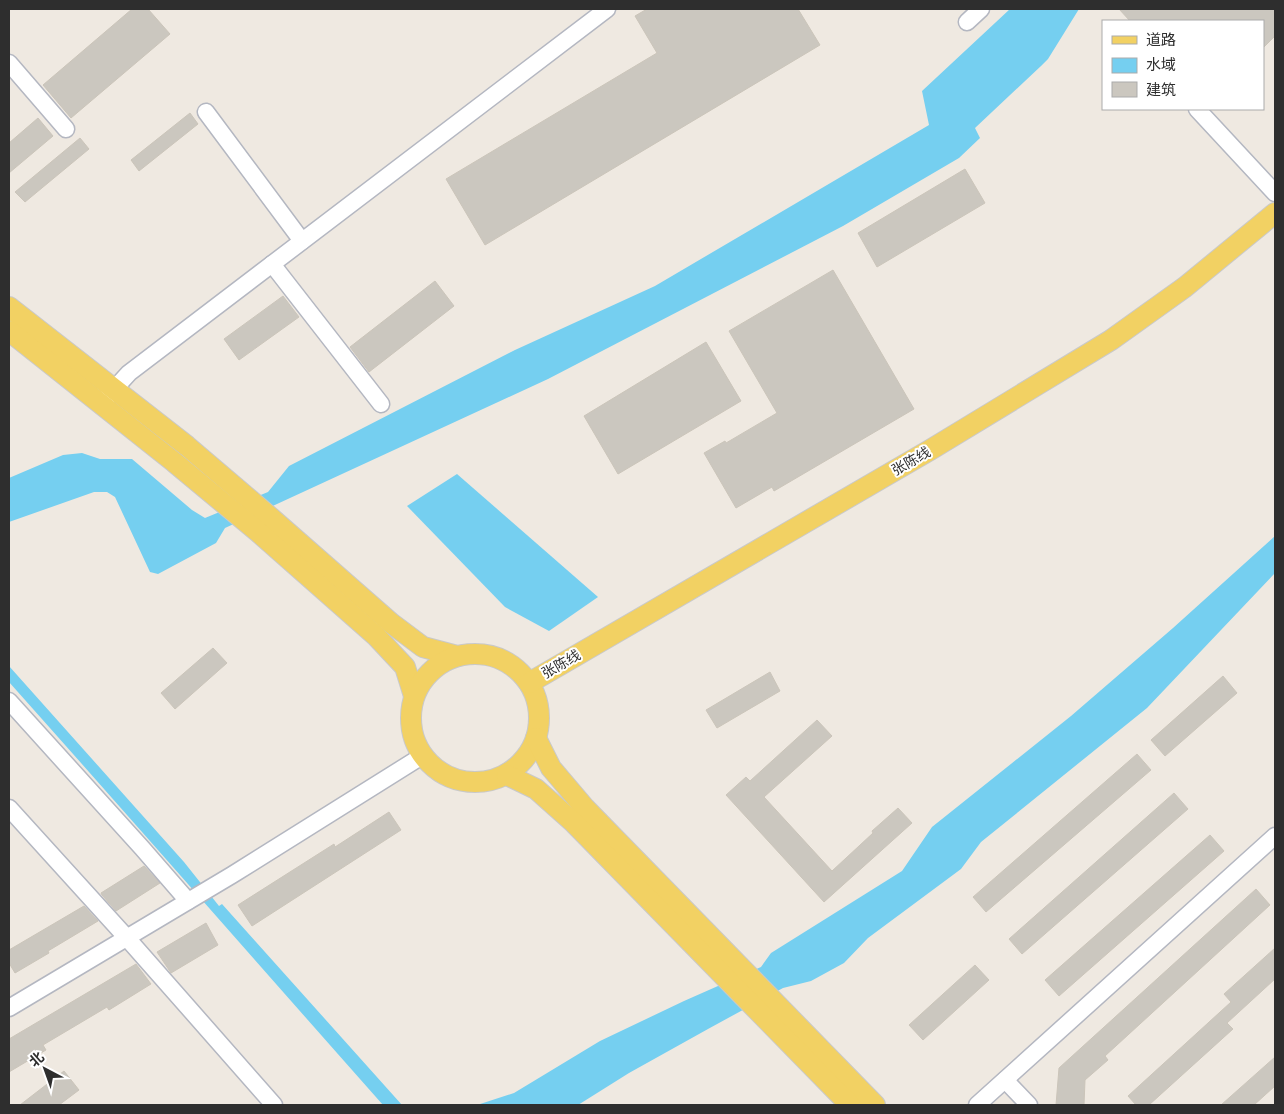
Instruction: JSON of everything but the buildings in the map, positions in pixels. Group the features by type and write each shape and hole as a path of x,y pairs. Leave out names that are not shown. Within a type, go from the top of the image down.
{"main road":[{"name":"张陈线","path":"529,683 930,450 1112,340 1185,287 1275,213"},
{"path":"9,307 107,396 174,462 376,636 405,668 414,696 411,724 415,744 422,756 434,769 448,777 463,782 486,782 507,775 524,761 534,746 539,730 540,711 535,693 524,674 506,661 488,654 472,653 457,656 441,663 425,677 414,696"},
{"path":"11,337 187,446 392,623 423,647 457,656"},
{"path":"536,738 551,768 585,808 770,1011 850,1105"},
{"path":"507,775 536,789 555,805 730,969"},
{"path":"770,1011 875,1105"}],"street":[{"path":"107,396 129,373 607,9"},
{"path":"9,63 66,130"},
{"path":"1198,110 1275,193"},
{"path":"206,112 302,241"},
{"path":"272,264 381,404"},
{"path":"9,701 142,848 188,902"},
{"path":"9,1008 188,902 422,756"},
{"path":"9,808 274,1105"},
{"path":"977,1105 1275,836"},
{"path":"1005,1080 1029,1105"}],"water":[{"path":"1010,9 1079,9 1048,59 975,128 980,138 959,158 843,226 548,379 225,528 216,543 158,574 150,572 115,497 107,492 94,492 9,522 9,478 63,455 82,453 100,459 132,459 192,510 205,518 268,492 289,466 515,350 655,286 929,125 922,91"},
{"path":"457,474 598,597 549,631 505,607 407,506"},
{"path":"1275,536 1275,573 1147,708 981,842 961,869 868,938 844,963 811,981 783,988 629,1073 578,1105 477,1105 514,1093 600,1041 761,967 771,953 902,871 932,827 1071,716"},
{"path":"9,666 184,862 219,906 222,904 402,1105 383,1105 9,682"}]}
